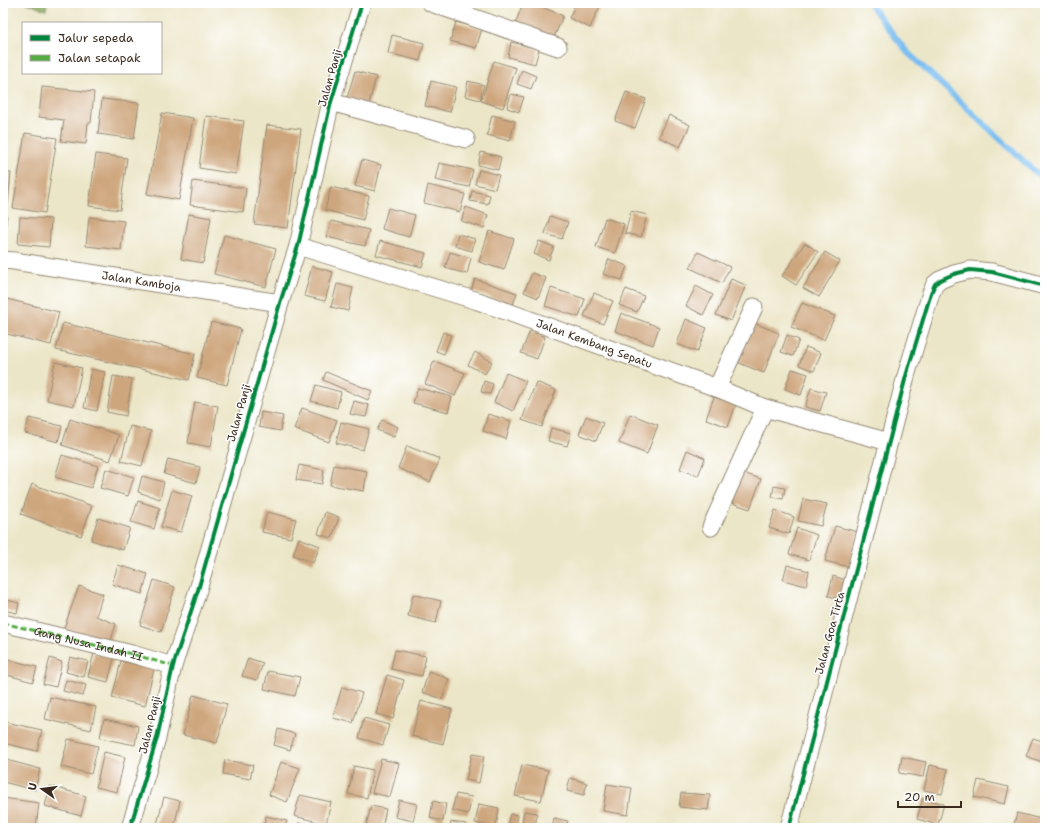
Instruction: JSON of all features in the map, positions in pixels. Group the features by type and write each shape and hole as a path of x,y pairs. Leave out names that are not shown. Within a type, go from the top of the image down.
{"street":[{"name":"Jalan Panji","path":"130,828 157,738 173,666 198,590 280,303 298,246 332,102 362,3"},
{"path":"431,3 558,47"},
{"path":"332,102 466,139"},
{"name":"Jalan Kembang Sepatu","path":"298,246 478,301 717,388 765,408 889,442"},
{"name":"Jalan Kamboja","path":"3,260 280,303"},
{"name":"Jalan Goa Tirta","path":"788,828 906,376 935,284 940,280 954,274 970,270 992,272 1045,286"},
{"path":"717,388 754,307"},
{"path":"711,527 765,408"},
{"name":"Gang Nusa Indah II","path":"3,623 132,654 173,666"}],"green space":[{"path":"26,3 47,3 46,10"}],"building":[{"path":"523,3 533,3 563,16 553,40 515,24"},
{"path":"576,3 595,3 600,6 590,28 569,18"},
{"path":"456,22 482,29 476,48 450,41"},
{"path":"392,35 424,43 420,61 388,53"},
{"path":"511,42 539,49 535,64 508,57"},
{"path":"494,61 516,68 503,108 481,101"},
{"path":"522,70 536,76 531,89 517,84"},
{"path":"355,71 376,77 369,104 347,98"},
{"path":"431,81 456,87 450,112 425,106"},
{"path":"468,81 484,85 480,100 465,96"},
{"path":"42,87 94,92 91,123 88,123 86,144 61,141 64,120 39,117"},
{"path":"626,92 646,99 635,128 615,121"},
{"path":"511,94 524,97 519,112 507,108"},
{"path":"102,99 139,103 134,139 98,134"},
{"path":"162,113 193,118 179,200 147,194"},
{"path":"492,115 515,121 510,141 487,135"},
{"path":"669,115 690,125 680,147 659,137"},
{"path":"206,116 244,121 236,174 199,168"},
{"path":"267,125 301,129 288,228 254,224"},
{"path":"25,133 57,138 45,213 13,208"},
{"path":"481,152 501,157 498,170 478,165"},
{"path":"96,154 127,158 120,210 89,206"},
{"path":"362,160 381,165 375,191 355,186"},
{"path":"439,163 473,170 469,187 435,180"},
{"path":"479,170 499,175 495,189 475,184"},
{"path":"3,172 11,173 8,204 3,204"},
{"path":"193,181 246,188 243,212 190,205"},
{"path":"428,185 465,194 460,212 424,203"},
{"path":"331,187 369,196 363,220 325,210"},
{"path":"472,191 490,195 488,204 470,201"},
{"path":"466,207 488,215 484,228 461,221"},
{"path":"388,208 415,215 409,237 382,229"},
{"path":"631,211 647,215 641,237 625,233"},
{"path":"189,214 211,218 203,263 181,259"},
{"path":"3,215 7,216 4,237 3,237"},
{"path":"550,216 568,222 562,239 545,234"},
{"path":"20,217 51,219 49,247 18,244"},
{"path":"89,217 124,221 121,250 86,246"},
{"path":"605,218 624,224 615,253 596,247"},
{"path":"331,221 369,230 365,246 327,237"},
{"path":"489,231 514,239 504,270 479,262"},
{"path":"458,234 475,239 472,251 455,246"},
{"path":"224,235 276,249 266,287 214,274"},
{"path":"380,241 426,253 422,267 376,255"},
{"path":"539,241 554,247 549,260 534,254"},
{"path":"805,243 818,252 796,285 782,276"},
{"path":"450,252 471,258 467,274 445,268"},
{"path":"698,252 730,267 722,283 690,268"},
{"path":"825,252 840,261 819,297 803,288"},
{"path":"609,259 627,266 622,280 603,274"},
{"path":"312,266 333,272 325,301 304,296"},
{"path":"532,273 546,278 538,298 524,292"},
{"path":"475,279 517,293 513,305 471,291"},
{"path":"731,279 746,285 731,321 716,315"},
{"path":"337,284 353,288 348,311 331,307"},
{"path":"696,286 713,295 703,315 686,306"},
{"path":"551,288 585,299 579,317 545,306"},
{"path":"626,289 644,296 637,312 619,305"},
{"path":"594,293 613,301 603,324 584,316"},
{"path":"3,298 59,312 51,345 3,333"},
{"path":"802,303 835,316 824,340 791,327"},
{"path":"621,313 659,327 653,345 615,331"},
{"path":"686,319 707,328 697,352 677,344"},
{"path":"211,322 241,329 227,385 197,378"},
{"path":"63,323 195,354 189,380 56,350"},
{"path":"754,323 779,333 764,373 739,363"},
{"path":"530,331 545,337 537,359 521,353"},
{"path":"443,332 451,335 444,354 436,351"},
{"path":"787,335 799,340 793,356 781,352"},
{"path":"806,347 821,353 814,371 799,365"},
{"path":"475,352 492,362 485,374 468,365"},
{"path":"434,361 465,373 455,396 425,384"},
{"path":"55,362 82,368 74,406 47,400"},
{"path":"91,369 105,372 97,411 84,408"},
{"path":"792,369 808,374 801,395 785,389"},
{"path":"326,372 372,391 368,400 323,380"},
{"path":"506,373 526,381 513,411 494,402"},
{"path":"113,376 132,379 126,416 107,412"},
{"path":"484,381 493,384 490,394 481,392"},
{"path":"536,382 556,390 542,427 522,420"},
{"path":"316,385 341,392 337,408 311,401"},
{"path":"418,388 452,397 448,412 413,403"},
{"path":"811,388 826,392 820,411 805,407"},
{"path":"714,397 736,404 728,427 706,419"},
{"path":"354,401 369,405 366,417 350,414"},
{"path":"195,402 218,406 211,447 188,443"},
{"path":"302,408 337,420 329,442 294,429"},
{"path":"261,412 283,416 280,431 259,427"},
{"path":"488,414 511,421 506,439 483,431"},
{"path":"630,414 658,425 647,454 619,443"},
{"path":"586,416 603,423 596,441 579,434"},
{"path":"29,418 62,426 58,442 25,433"},
{"path":"70,419 119,435 110,461 62,445"},
{"path":"382,420 398,427 394,437 377,430"},
{"path":"341,422 369,429 363,450 336,443"},
{"path":"130,426 151,431 142,466 121,461"},
{"path":"551,428 571,433 567,446 548,441"},
{"path":"407,446 440,459 430,482 398,468"},
{"path":"687,450 705,458 698,476 680,469"},
{"path":"62,455 98,466 91,488 55,477"},
{"path":"168,459 200,467 196,483 164,474"},
{"path":"299,465 324,470 322,484 296,480"},
{"path":"334,465 367,471 364,491 330,485"},
{"path":"106,469 134,477 128,496 100,488"},
{"path":"737,471 761,479 750,509 726,501"},
{"path":"142,476 164,482 160,499 138,492"},
{"path":"32,484 92,506 81,536 21,514"},
{"path":"774,486 785,488 783,499 772,497"},
{"path":"172,490 192,496 181,532 161,527"},
{"path":"803,499 827,504 821,526 798,521"},
{"path":"138,501 160,508 154,529 131,522"},
{"path":"775,510 794,517 789,534 769,528"},
{"path":"267,512 296,519 291,538 262,532"},
{"path":"325,512 339,517 332,538 318,534"},
{"path":"98,518 130,528 123,550 91,540"},
{"path":"835,526 858,532 849,567 825,561"},
{"path":"797,528 817,535 809,560 789,554"},
{"path":"299,538 320,546 313,563 293,555"},
{"path":"118,565 148,574 142,594 112,584"},
{"path":"787,565 809,571 806,586 783,580"},
{"path":"833,576 846,580 841,599 828,596"},
{"path":"154,580 175,587 161,632 140,625"},
{"path":"79,586 103,594 96,616 116,624 110,643 64,628"},
{"path":"413,594 441,601 436,623 408,616"},
{"path":"3,599 19,603 17,613 3,610"},
{"path":"395,650 426,656 422,676 391,669"},
{"path":"94,653 114,658 108,682 88,677"},
{"path":"70,657 88,661 84,677 66,672"},
{"path":"3,658 37,667 33,682 3,674"},
{"path":"50,658 62,662 56,687 43,684"},
{"path":"248,658 263,663 257,680 242,676"},
{"path":"121,661 154,669 145,706 112,698"},
{"path":"268,671 300,677 295,696 264,689"},
{"path":"429,671 449,679 442,699 422,692"},
{"path":"387,675 404,680 393,719 376,714"},
{"path":"66,680 86,685 83,696 63,691"},
{"path":"342,687 362,693 353,723 333,718"},
{"path":"193,695 227,704 217,743 183,735"},
{"path":"50,697 96,707 91,730 45,719"},
{"path":"421,701 452,709 443,744 412,736"},
{"path":"364,718 389,725 383,745 359,738"},
{"path":"104,719 138,726 135,745 100,738"},
{"path":"5,722 42,730 37,751 3,743"},
{"path":"278,729 295,734 290,750 274,745"},
{"path":"1033,738 1045,742 1045,763 1026,756"},
{"path":"68,739 98,746 91,774 61,767"},
{"path":"104,752 125,757 117,792 96,787"},
{"path":"472,754 484,756 479,783 466,780"},
{"path":"902,757 926,762 923,777 899,773"},
{"path":"3,759 40,769 35,790 3,782"},
{"path":"381,759 399,763 390,797 372,793"},
{"path":"225,760 253,765 250,779 223,774"},
{"path":"281,762 300,768 287,802 269,795"},
{"path":"522,765 548,770 541,801 515,796"},
{"path":"930,765 948,769 942,794 924,790"},
{"path":"354,766 373,770 367,798 348,794"},
{"path":"570,778 587,783 584,795 567,791"},
{"path":"978,780 1009,787 1005,804 974,797"},
{"path":"607,784 632,788 628,815 603,811"},
{"path":"50,786 86,796 81,816 45,806"},
{"path":"681,793 710,795 708,810 679,807"},
{"path":"456,794 472,797 468,814 452,810"},
{"path":"300,795 331,802 326,824 294,816"},
{"path":"164,797 180,801 174,828 156,828"},
{"path":"3,798 39,803 36,828 3,824"},
{"path":"923,798 944,804 938,825 917,819"},
{"path":"399,800 417,804 413,821 395,817"},
{"path":"433,801 446,804 443,821 430,818"},
{"path":"479,804 499,808 496,827 475,823"},
{"path":"371,806 386,809 382,828 366,826"},
{"path":"524,811 537,813 535,828 521,828"},
{"path":"1017,813 1045,820 1044,828 1013,828"},
{"path":"510,814 518,815 516,828 507,828"},
{"path":"266,816 287,821 285,828 263,828"},
{"path":"554,818 568,821 566,828 552,828"},
{"path":"451,822 466,824 465,828 450,828"},
{"path":"298,823 318,827 318,828 297,828"},
{"path":"394,824 412,827 393,828"}],"waterway":[{"path":"869,3 907,52 1045,181"}],"marked path":[{"path":"3,623 132,654 173,666"}],"cycle path":[{"path":"130,828 157,738 173,666 198,590 280,303 298,246 331,102 362,3"},
{"path":"789,828 906,376 935,284 940,280 954,274 970,270 992,272 1045,286"}]}
